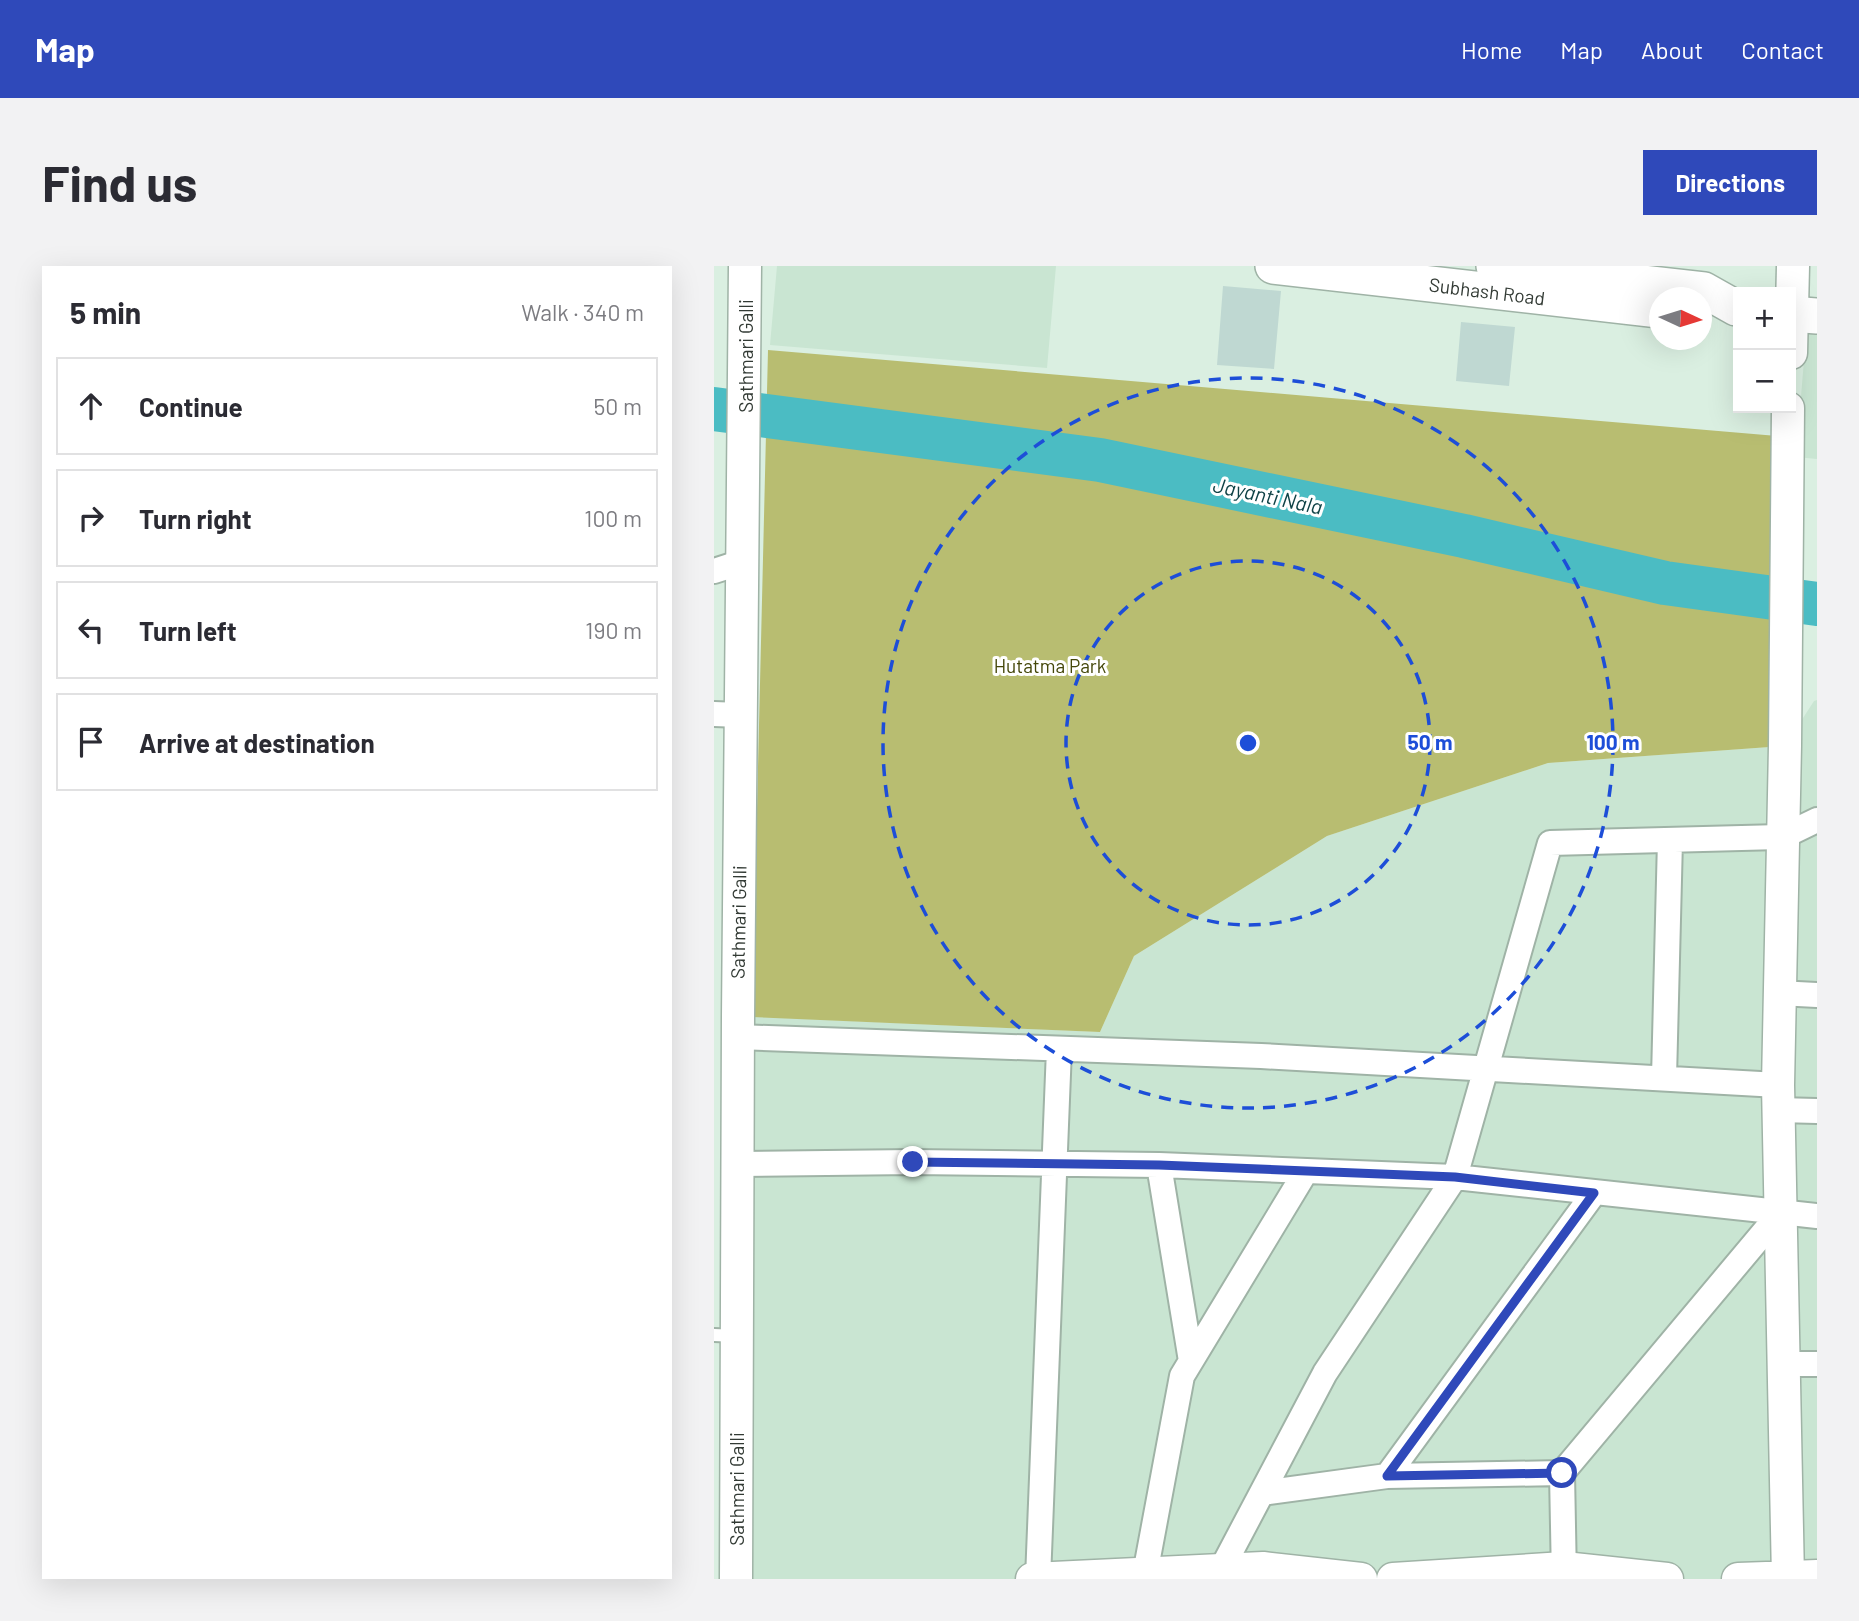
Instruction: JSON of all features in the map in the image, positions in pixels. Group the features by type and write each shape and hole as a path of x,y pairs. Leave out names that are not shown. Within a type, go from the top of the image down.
{"main road":[{"name":"Subhash Road","path":"1273,266 1649,309"},
{"name":"Subhash Road","path":"1494,266 1704,290 1733,306"},
{"name":"Subhash Road","path":"1712,312 1733,309"}],"street":[{"name":"Sathmari Galli","path":"736,1579 725,1335 737,1164 738,1037 727,715 728,567 744,431 745,266"},
{"path":"1792,350 1800,315 1793,266"},
{"path":"1738,1579 1798,1577 1784,1364 1778,1098 1788,413"},
{"path":"1203,1573 1262,1493 1325,1373 1455,1177 1550,843 1782,837 1817,820"},
{"path":"1664,1078 1670,840"},
{"path":"1778,993 1817,995"},
{"path":"738,1037 1261,1056 1664,1078 1778,1098 1817,1111"},
{"path":"1038,1579 1059,1049"},
{"path":"737,1164 1159,1165 1455,1177 1817,1216"},
{"path":"1159,1165 1191,1361"},
{"path":"1145,1574 1182,1376 1306,1171"},
{"path":"1387,1476 1594,1193"},
{"path":"1564,1573 1562,1473 1780,1213"},
{"path":"1784,1364 1817,1364"},
{"path":"1262,1493 1387,1476 1562,1473"},
{"path":"1032,1579 1203,1573 1361,1579"},
{"path":"1393,1579 1564,1573 1667,1579"}],"shaded area":[{"path":"777,266 1056,266 1047,368 770,345"},
{"path":"1809,300 1817,301 1817,459 1796,457"},
{"path":"1817,700 1817,1579 736,1579 738,1016 1100,1032 1134,956 1327,836 1548,763 1785,746"}],"green space":[{"name":"Hutatma Park","path":"768,350 1788,437 1785,746 1548,763 1327,836 1134,956 1100,1032 752,1017"}],"building":[{"path":"1223,286 1281,291 1274,369 1217,365"},
{"path":"1461,322 1515,327 1509,386 1456,381"}],"waterway":[{"name":"Jayanti Nala","path":"714,409 1100,460 1464,536 1665,583 1817,604"}],"route":[{"path":"913,1162 1159,1165 1455,1177 1594,1193 1387,1476 1562,1473"}]}
